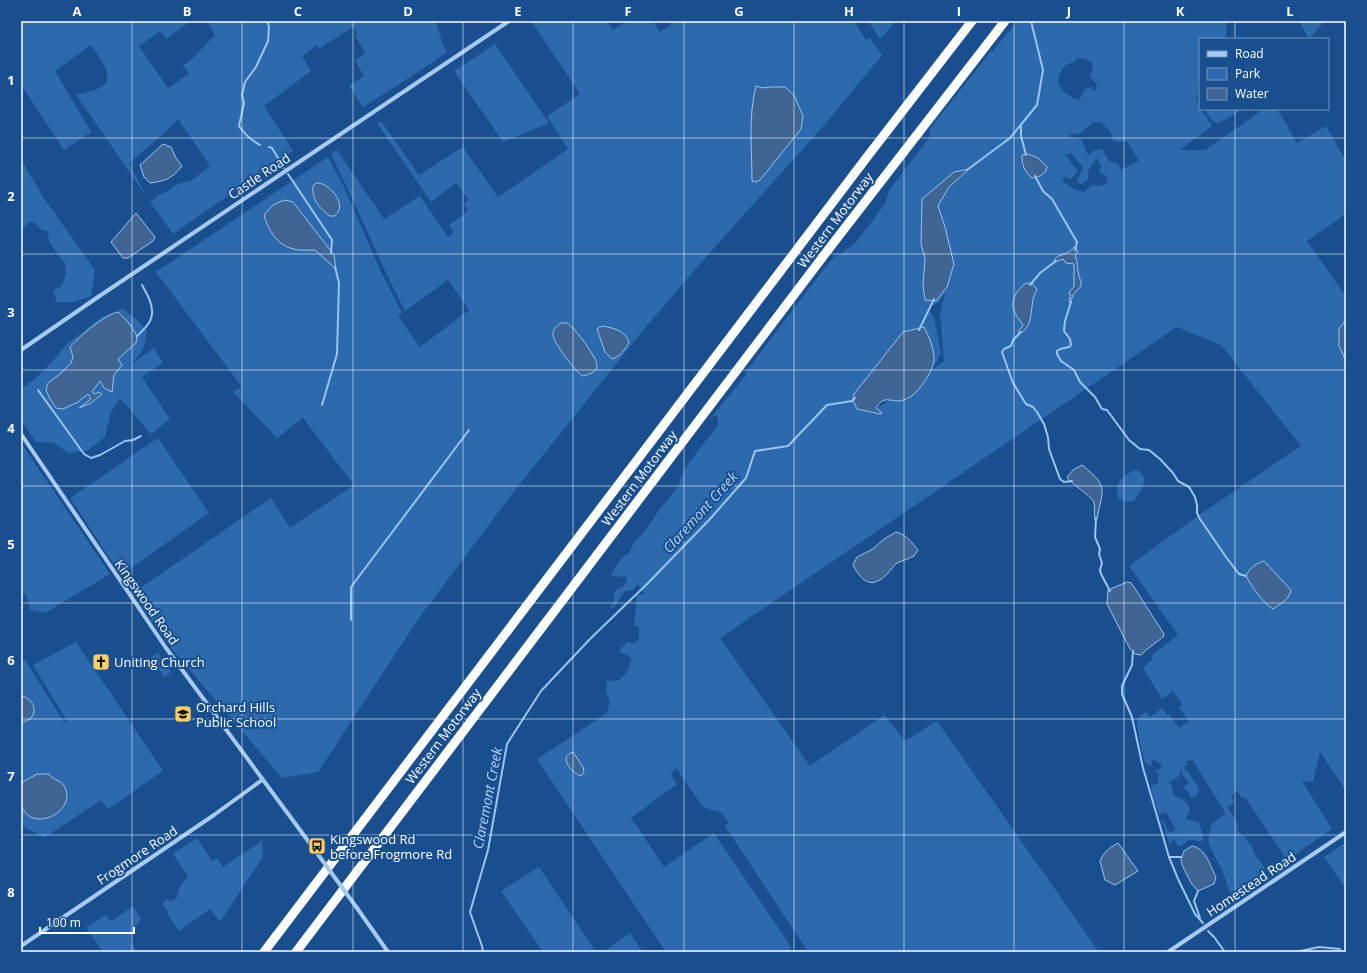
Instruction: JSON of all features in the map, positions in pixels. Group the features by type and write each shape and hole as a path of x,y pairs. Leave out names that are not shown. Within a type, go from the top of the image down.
{"highway":[{"name":"Western Motorway","path":"264,952 866,157 972,21"},
{"name":"Western Motorway","path":"296,952 853,217 1005,21"}],"street":[{"name":"Castle Road","path":"21,350 509,21"},
{"name":"Kingswood Road","path":"21,434 166,648 388,952"},
{"name":"Frogmore Road","path":"21,946 262,780"},
{"name":"Homestead Road","path":"1168,952 1346,832"}],"green space":[{"path":"21,21 191,21 166,39 161,31 139,46 168,88 189,74 183,65 191,60 215,35 207,21 436,21 442,42 447,52 363,107 349,86 364,76 355,60 365,53 355,35 357,32 353,27 320,48 317,45 302,56 311,71 264,106 293,151 173,234 150,202 175,185 192,180 210,166 178,119 160,137 129,163 146,196 76,95 97,89 103,86 106,82 107,77 104,66 91,45 55,71 91,132 64,150 24,89 21,90"},
{"path":"531,21 607,21 613,30 628,21 653,21 660,32 671,25 669,21 854,21 866,40 870,38 882,55 826,123 698,266 645,328 515,490 419,618 318,772 282,778 166,642 133,593 271,498 290,528 354,485 303,418 277,438 233,392 242,387 156,272 328,157 344,187 381,272 402,313 398,316 420,347 469,310 448,280 405,311 331,154 337,150 384,219 420,196 448,237 454,233 449,225 468,211 464,204 469,200 456,183 431,202 377,123 381,121 419,175 463,147 498,197 568,149 547,116 580,94","holes":["756,86 762,88 771,87 794,95 803,116 752,148 751,125 753,101"]},
{"path":"868,21 896,21 880,39"},
{"path":"1017,21 1227,21 1226,38 1199,38 1199,78 1198,94 1196,97 1199,110 1202,110 1212,126 1180,150 1205,150 1263,110 1278,110 1297,143 1326,126 1346,161 1346,214 1307,241 1345,295 1346,294 1346,791 1320,752 1313,782 1302,781 1332,829 1287,860 1245,797 1242,798 1237,791 1232,795 1234,803 1227,807 1237,822 1238,831 1252,845 1254,853 1263,865 1265,872 1247,882 1232,895 1223,872 1210,847 1208,839 1213,823 1226,814 1192,759 1184,761 1188,764 1184,767 1185,771 1187,770 1199,789 1197,796 1191,798 1189,792 1183,787 1189,783 1182,774 1181,767 1178,777 1169,782 1173,789 1172,791 1174,795 1184,800 1190,808 1190,813 1187,815 1186,819 1199,822 1204,840 1199,842 1190,840 1178,846 1174,839 1171,841 1170,845 1161,822 1163,820 1169,833 1176,830 1166,812 1160,815 1159,814 1151,786 1158,783 1159,774 1155,771 1160,769 1162,765 1154,759 1151,767 1145,762 1137,721 1139,717 1146,712 1150,717 1162,708 1167,715 1169,714 1179,728 1189,721 1179,707 1182,704 1173,691 1162,699 1143,668 1153,659 1151,656 1178,635 1129,566 1195,518 1301,446 1221,345 1177,327 720,638 810,766 884,715 905,741 937,721 1099,952 808,952 725,826 729,823 722,813 703,807 676,768 671,774 677,784 631,818 664,867 714,833 792,948 786,952 666,952 537,759 607,713 610,701 606,692 607,681 619,680 627,672 632,659 627,655 620,653 621,648 628,642 633,644 639,640 639,627 634,625 637,595 644,594 638,584 633,590 625,591 614,607 610,608 615,599 613,594 618,588 624,586 628,577 612,576 612,572 622,558 630,552 633,544 649,526 659,510 679,486 681,477 688,464 718,425 717,415 710,419 746,375 745,373 826,266 842,248 836,257 855,243 867,228 885,204 889,190 929,138 930,129 991,51 992,52","holes":["1080,58 1092,62 1093,67 1090,76 1097,85 1095,90 1092,90 1091,87 1087,89 1085,88 1082,96 1078,100 1065,93 1058,81 1064,67","1093,122 1101,122 1111,133 1112,140 1119,142 1127,141 1139,161 1120,170 1119,164 1109,161 1102,149 1095,150 1088,155 1081,139 1071,138 1069,135 1081,133","1071,153 1083,167 1077,181 1081,184 1088,179 1088,171 1097,158 1101,166 1099,172 1107,176 1108,182 1101,186 1092,185 1084,192 1076,190 1063,182 1064,177 1071,179 1078,171 1065,155","945,293 940,314 944,361 872,412 862,406 927,360 936,364 941,352 934,317 928,308 939,302"]},
{"path":"1299,21 1325,21 1310,38 1308,38"},
{"path":"495,44 549,123 503,142 454,71"},
{"path":"1205,110 1241,110 1219,123 1213,122"},
{"path":"21,159 43,197 95,270 91,296 74,302 57,302 53,291 62,286 66,273 65,263 49,242 48,231 42,230 35,223 30,222 21,230"},
{"path":"123,309 147,330 142,351 128,366 154,348 163,363 142,377 170,419 151,434 119,397 120,399 111,412 105,437 87,451 68,453 55,443 36,442 21,420 21,389 35,379 67,344 102,317"},
{"path":"158,438 209,513 121,575 70,498"},
{"path":"21,443 110,574 45,613 30,610 26,593 21,596"},
{"path":"1135,470 1139,471 1144,479 1143,486 1134,501 1126,502 1119,499 1117,494 1118,485 1126,475"},
{"path":"76,642 163,771 108,809 101,800 44,838 21,825 21,662 25,660 64,722 67,721 33,665"},
{"path":"158,653 171,672 164,677 151,657"},
{"path":"197,838 212,861 217,858 223,867 262,841 263,857 220,922 210,909 179,931 162,903 167,899 170,902 177,898 180,886 188,877 173,854"},
{"path":"1346,842 1346,889 1324,857"},
{"path":"539,867 596,952 543,952 501,891"},
{"path":"133,906 141,919 131,935 133,947 136,952 103,952 86,927 106,915 111,921"},
{"path":"630,933 643,952 603,952"}],"water":[{"path":"756,86 762,88 785,87 794,95 803,116 801,129 760,180 756,182 752,181 751,134 752,110"},
{"path":"163,144 171,147 182,166 168,179 150,183 144,177 140,165"},
{"path":"1028,154 1038,158 1047,167 1042,175 1032,178 1025,170 1022,162 1022,155"},
{"path":"969,169 949,187 938,206 954,264 947,287 936,301 925,300 923,287 925,258 921,244 922,199 954,172"},
{"path":"316,183 320,183 329,188 339,201 339,211 335,216 330,216 317,203 313,195 313,186"},
{"path":"284,200 293,202 334,255 336,269 315,250 301,250 287,247 274,236 264,215 273,205"},
{"path":"136,213 155,237 153,241 128,258 123,258 111,242"},
{"path":"1074,247 1078,251 1075,255 1081,286 1073,295 1070,303 1069,300 1071,295 1069,294 1074,287 1074,264 1066,263 1063,259 1054,261 1057,257 1069,252"},
{"path":"1028,283 1032,283 1037,290 1034,295 1029,324 1021,333 1018,332 1023,325 1013,309 1013,301 1020,288"},
{"path":"118,312 129,323 137,336 136,343 118,359 122,365 114,375 112,392 104,388 100,381 92,392 95,394 99,392 102,394 91,403 79,408 91,399 88,394 78,402 63,409 56,408 46,390 48,383 71,363 73,357 70,347 99,321"},
{"path":"1346,319 1346,361 1339,346 1339,329"},
{"path":"561,323 567,323 570,326 594,357 597,367 593,372 582,376 561,350 554,339 553,331"},
{"path":"602,326 622,332 629,342 626,348 618,356 612,359 605,352 597,329"},
{"path":"924,327 932,347 934,363 927,378 920,387 913,395 905,400 882,401 876,408 882,413 880,414 857,409 853,401 854,394 903,332"},
{"path":"1082,465 1097,478 1102,488 1097,519 1095,520 1093,500 1067,478 1073,470"},
{"path":"896,532 906,537 918,550 914,556 897,563 883,578 878,581 873,583 865,580 861,577 853,565 857,557 873,549 884,539"},
{"path":"1264,561 1291,590 1287,599 1273,609 1269,607 1258,594 1246,576 1254,566"},
{"path":"1127,582 1131,583 1134,587 1164,634 1163,637 1141,655 1135,654 1130,649 1107,604 1108,590"},
{"path":"21,696 31,701 34,710 31,718 27,721 21,722"},
{"path":"573,752 583,767 584,772 581,776 573,772 566,761 569,754"},
{"path":"37,774 49,774 51,777 61,782 65,786 67,799 63,807 57,813 40,819 32,818 25,813 21,804 21,783"},
{"path":"1118,843 1138,871 1115,885 1105,880 1100,861 1107,850"},
{"path":"1192,846 1201,850 1216,877 1214,884 1198,891 1191,883 1182,865 1181,859 1184,851"}],"waterway":[{"path":"260,145 248,137 239,126 244,103 242,95 245,82 256,67 268,41 269,27 267,21"},
{"name":"Claremont Creek","path":"967,170 1010,138 1037,105 1043,70 1031,21"},
{"path":"1021,126 1021,136 1026,155"},
{"path":"269,147 272,148 284,168"},
{"path":"288,174 332,240 331,253"},
{"path":"1035,176 1043,191 1052,199 1077,242 1075,250"},
{"path":"1030,285 1040,273 1056,261"},
{"path":"322,405 337,354 339,283 335,267"},
{"path":"137,336 149,323 152,316 152,307 142,285"},
{"name":"Claremont Creek","path":"919,330 934,299"},
{"path":"1071,302 1065,321 1064,331 1070,339 1071,345 1057,351 1061,361 1074,370 1080,382 1095,397 1102,409 1107,410 1129,440 1140,449 1149,450 1160,459 1178,481 1189,487 1195,497 1197,513 1200,519 1239,574 1246,576"},
{"path":"1021,332 1013,340 1011,346 1004,349 1002,352 1013,383 1026,404 1033,407 1044,424 1048,437 1049,449 1060,479 1064,482 1072,481"},
{"path":"38,390 84,454 91,458 100,455 125,441 133,440 141,436"},
{"name":"Claremont Creek","path":"483,952 470,912 488,850 507,744 541,691 590,639 648,583 710,519 746,478 755,451 788,446 827,405 852,401 855,398"},
{"path":"351,620 351,587 469,430"},
{"path":"1096,518 1095,537 1100,549 1099,554 1102,563 1100,570 1110,591"},
{"path":"1133,651 1132,665 1122,686 1122,694 1132,717 1143,768 1169,857 1195,914 1203,923"},
{"path":"1169,857 1181,857"},
{"path":"1198,891 1194,901 1200,918"},
{"path":"1208,931 1225,952"},
{"path":"1296,952 1319,947 1340,949"}],"place":[{"name":"Uniting Church","path":"101,662"},
{"name":"Orchard Hills Public School","path":"183,714"},
{"name":"Kingswood Rd before Frogmore Rd","path":"317,846"}]}
